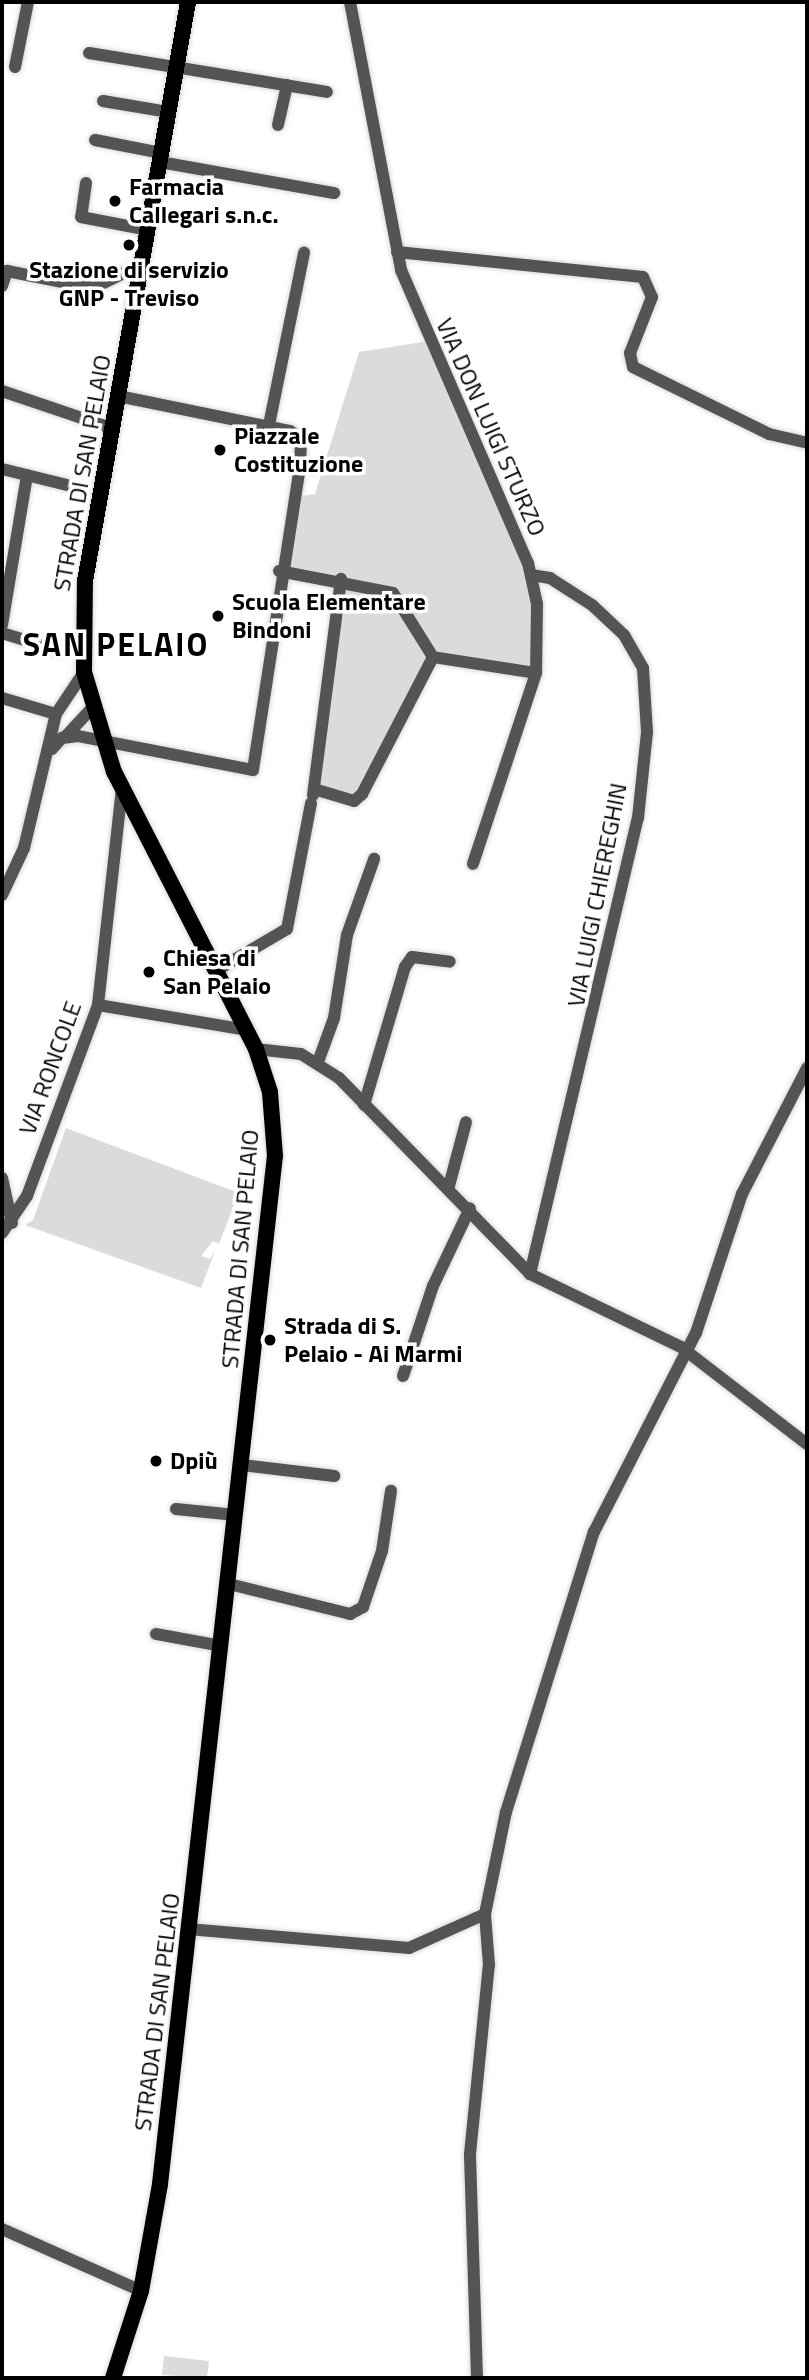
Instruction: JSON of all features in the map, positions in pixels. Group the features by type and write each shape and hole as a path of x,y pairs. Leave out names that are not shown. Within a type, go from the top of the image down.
{"main road":[{"name":"STRADA DI SAN PELAIO","path":"113,2378 141,2291 222,1646 275,1156 270,1091 256,1049 102,744 91,709 84,672 82,606 111,428 188,2"}],"street":[{"path":"15,67 28,2"},
{"name":"VIA DON LUIGI STURZO","path":"350,2 397,252 436,359 532,575 536,673 472,864"},
{"path":"89,53 327,92"},
{"path":"278,125 286,85"},
{"path":"103,101 169,111"},
{"path":"95,140 161,157 334,193"},
{"path":"86,183 81,217 148,230"},
{"path":"397,252 643,277 652,297 630,361 757,428 807,443"},
{"path":"269,425 303,253"},
{"path":"2,286 7,271 93,288 142,264"},
{"path":"2,391 111,428"},
{"path":"66,736 253,771 279,571 300,465 301,439 269,425 118,396"},
{"path":"300,465 315,468"},
{"path":"2,469 67,485"},
{"path":"2,625 27,475"},
{"path":"279,571 341,579 393,593 433,657 536,673"},
{"name":"VIA LUIGI CHIEREGHIN","path":"530,1274 638,818 647,732 643,668 624,635 592,605 551,578 532,575"},
{"path":"217,970 287,929 313,796 341,579"},
{"path":"2,633 60,651"},
{"path":"313,796 354,801 362,794 433,657"},
{"path":"2,895 24,848 52,749 56,714 84,672"},
{"path":"2,698 56,714"},
{"path":"52,749 91,709"},
{"name":"VIA RONCOLE","path":"2,1233 12,1223 98,1004 115,823 122,787"},
{"path":"115,823 135,813"},
{"path":"318,1062 334,1018 347,935 374,859"},
{"path":"364,1105 405,967 412,957 450,962"},
{"path":"98,1004 248,1030"},
{"path":"256,1049 279,1048 318,1062 449,1186 530,1274 688,1351 807,1444"},
{"path":"477,2378 470,2154 489,1965 485,1914 509,1799 594,1532 688,1351 742,1194 807,1068"},
{"path":"449,1186 466,1122"},
{"path":"2,1178 12,1223"},
{"path":"403,1376 433,1286 470,1208"},
{"path":"242,1465 334,1476"},
{"path":"229,1584 350,1614 363,1607 382,1551 391,1491"},
{"path":"176,1509 236,1515"},
{"path":"156,1634 222,1646"},
{"path":"188,1929 409,1948 485,1914"},
{"path":"2,2229 141,2291"}],"shaded area":[{"path":"429,341 528,563 536,673 433,657 354,801 314,789 341,582 279,571 294,497 315,494 359,352"},
{"path":"66,1128 239,1193 219,1244 213,1241 201,1256 210,1259 215,1251 201,1288 25,1225 33,1220"},
{"path":"164,2356 209,2361 207,2378 162,2375"}],"place":[{"name":"Farmacia Callegari s.n.c.","path":"115,201"},
{"name":"Stazione di servizio GNP - Treviso","path":"129,245"},
{"name":"Piazzale Costituzione","path":"220,450"},
{"name":"Scuola Elementare Bindoni","path":"218,616"},
{"name":"Chiesa di San Pelaio","path":"149,972"},
{"name":"Strada di S. Pelaio - Ai Marmi","path":"270,1340"},
{"name":"Dpiù","path":"156,1461"}],"district":[{"name":"SAN PELAIO","path":"116,644"}]}
